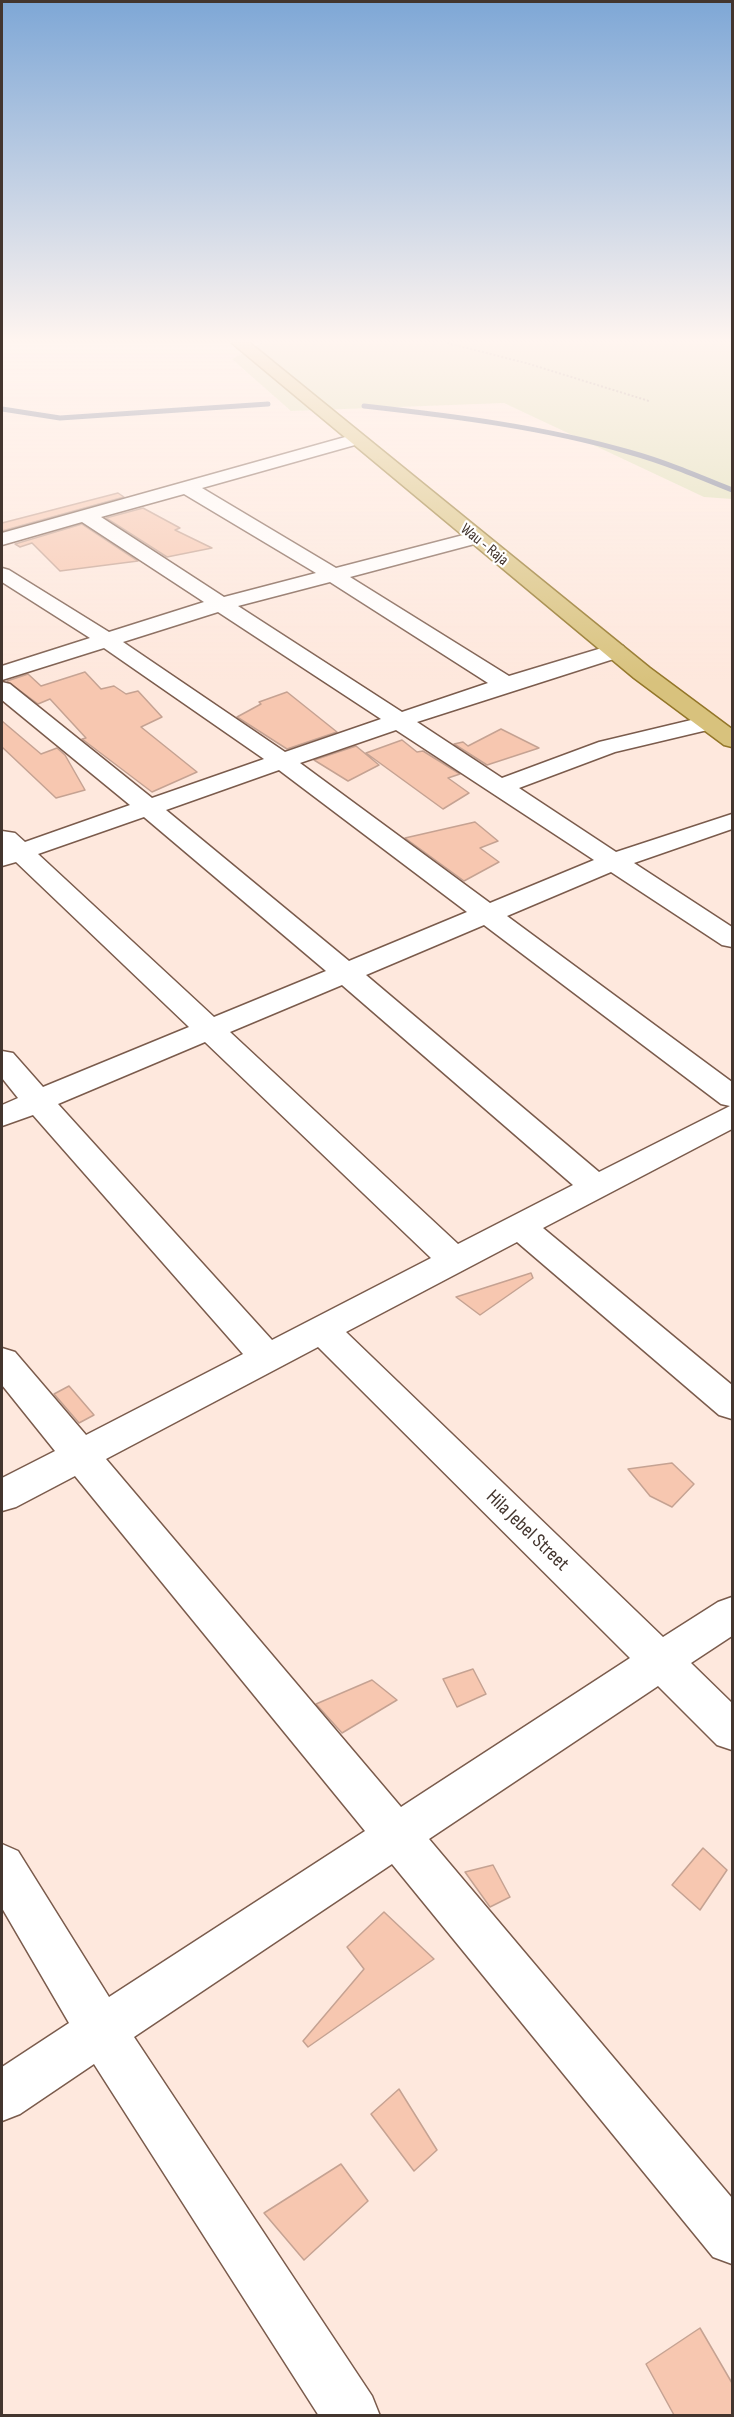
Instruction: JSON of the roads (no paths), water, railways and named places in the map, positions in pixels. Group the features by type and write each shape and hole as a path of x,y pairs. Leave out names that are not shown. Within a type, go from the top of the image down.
{"main road":[{"name":"Wau - Raja","path":"376,456 615,651 732,740"}],"street":[{"path":"2,539 297,456"},
{"path":"186,487 506,684"},
{"path":"86,516 732,939"},
{"path":"2,673 220,604 475,538"},
{"path":"2,574 60,608 282,761 487,914 730,1115 80,1458 2,1496"},
{"path":"8,848 148,807 506,684 615,651"},
{"path":"2,689 247,888 596,1187"},
{"path":"500,787 607,747 708,723"},
{"path":"2,1116 612,862 732,821"},
{"path":"8,848 210,1030 455,1261"},
{"path":"2,1060 268,1359"},
{"path":"520,1227 732,1405"},
{"name":"Hila Jebel Street","path":"322,1330 732,1731"},
{"path":"2,1361 80,1458 399,1834 732,2238"},
{"path":"2,2096 732,1614"},
{"path":"2,1866 101,2031 352,2415"}],"waterway":[{"path":"641,456 732,490"}]}
